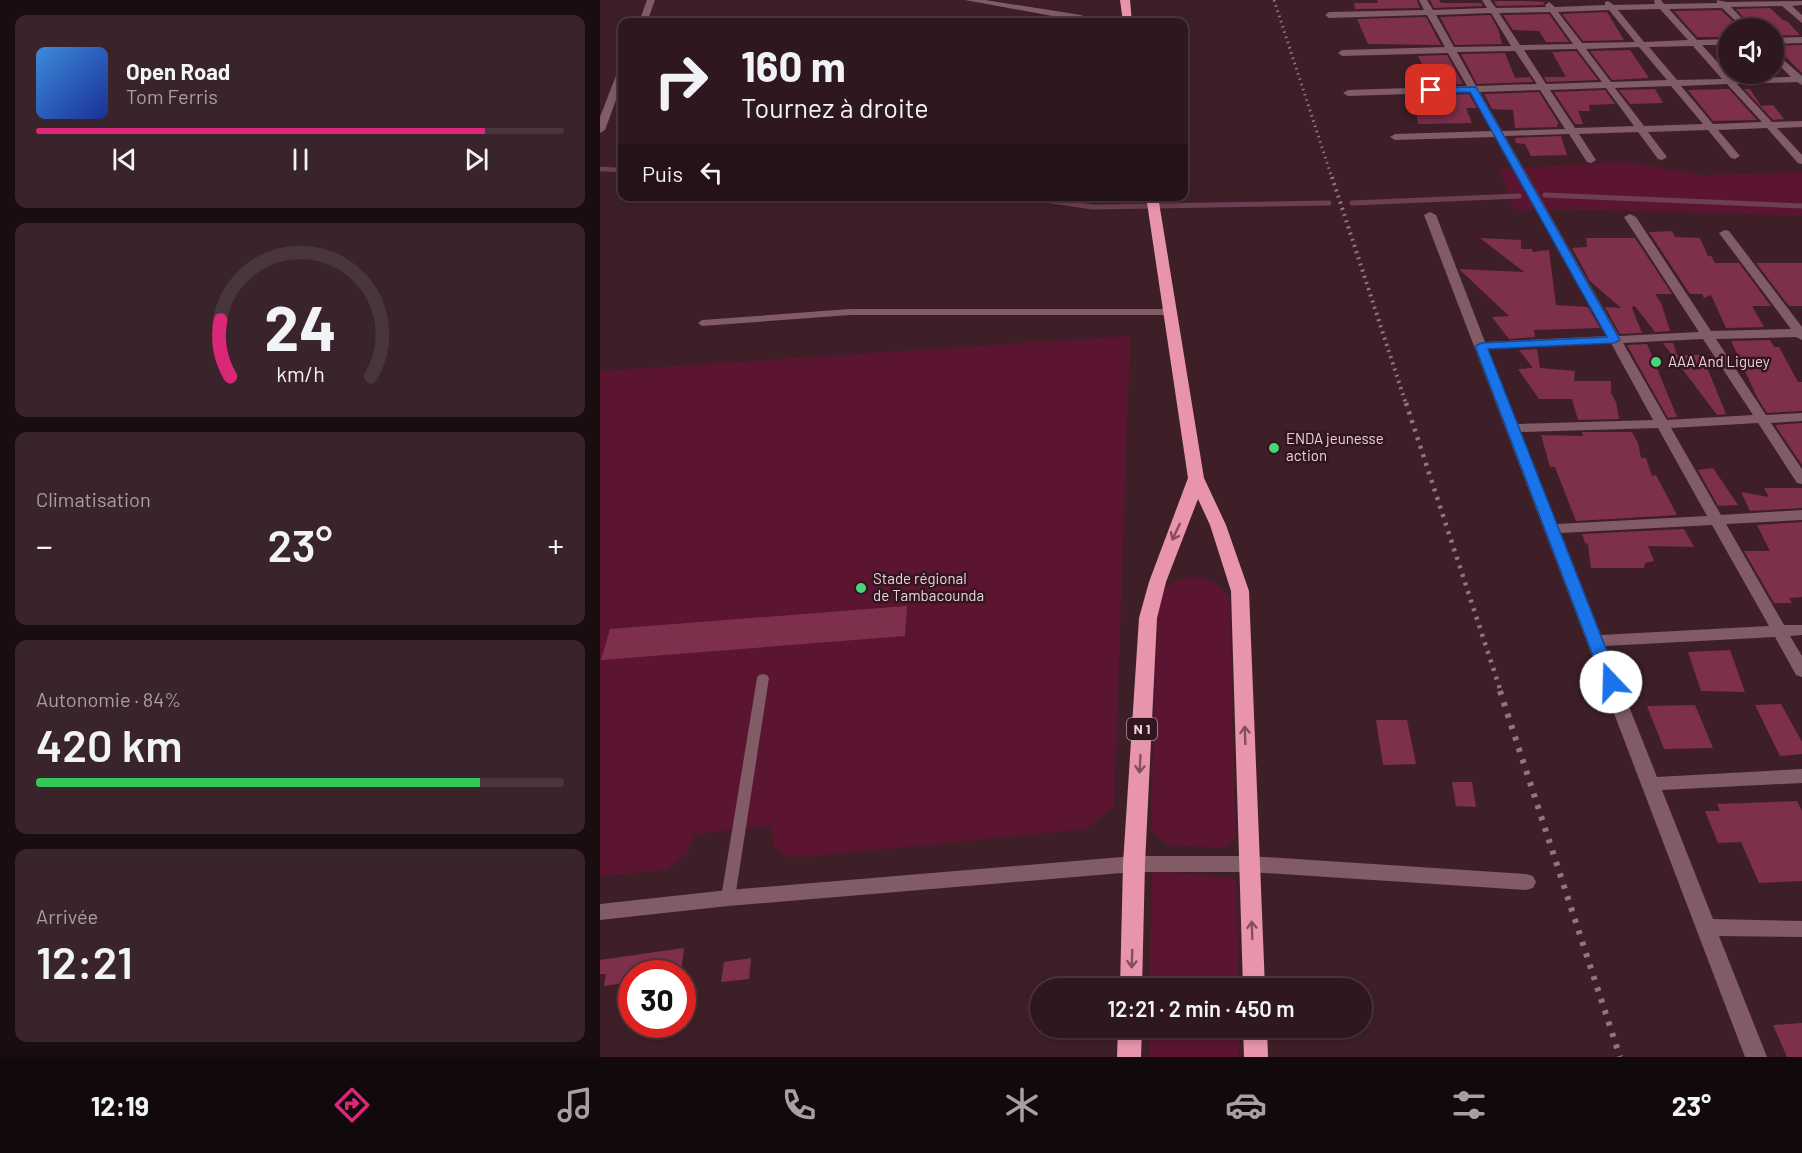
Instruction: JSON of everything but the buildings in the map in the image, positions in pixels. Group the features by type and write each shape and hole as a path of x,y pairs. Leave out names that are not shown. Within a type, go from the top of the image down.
{"highway":[{"path":"1125,0 1127,18"},
{"name":"N 1","path":"1153,204 1196,477 1218,525 1240,591 1254,978"},
{"name":"N 1","path":"1131,978 1134,864 1148,618 1152,594 1167,552 1189,507 1196,477"},
{"path":"1129,1057 1130,1038"},
{"path":"1255,1038 1256,1057"}],"street":[{"path":"644,18 651,0"},
{"path":"969,0 1080,18"},
{"path":"1423,0 1802,671"},
{"path":"1486,0 1591,160"},
{"path":"1545,0 1662,157"},
{"path":"1721,2 1737,18"},
{"path":"1782,2 1802,20"},
{"path":"1658,3 1718,69"},
{"path":"1329,15 1552,9 1607,4 1802,3"},
{"path":"1607,4 1735,156"},
{"path":"1784,41 1802,40"},
{"path":"1342,53 1718,42"},
{"path":"1784,64 1801,80"},
{"path":"1784,80 1801,80"},
{"path":"1348,93 1718,81"},
{"path":"600,130 618,83"},
{"path":"1732,84 1802,161"},
{"path":"1395,137 1802,124"},
{"path":"1430,214 1756,1057"},
{"path":"1630,217 1802,480"},
{"path":"1725,233 1801,334"},
{"path":"1481,346 1707,335 1801,334"},
{"path":"1512,428 1802,417"},
{"path":"1552,529 1802,515"},
{"path":"1595,641 1802,630"},
{"path":"1650,784 1802,776"},
{"path":"600,912 728,898 1134,864 1249,864 1526,882"},
{"path":"1705,927 1802,929"}],"lane":[{"path":"702,323 850,312 1170,312"},
{"path":"728,898 763,678"}],"shaded area":[{"path":"1626,162 1703,175 1802,172 1802,216 1514,209 1500,169"},
{"name":"Stade régional de Tambacounda","path":"1130,336 1114,806 1086,829 802,857 784,856 774,846 771,826 695,834 687,854 666,870 600,876 600,371"},
{"path":"1195,577 1215,584 1230,599 1236,837 1224,848 1168,845 1151,831 1157,604 1163,592 1171,584 1181,579"},
{"path":"1152,870 1236,879 1238,978 1150,978"},
{"path":"1150,1038 1239,1038 1239,1057 1149,1057"}],"waterway":[{"path":"600,169 618,170"},
{"path":"1545,195 1802,206"},
{"path":"1352,203 1519,196"},
{"path":"1052,201 1092,207 1329,203"}],"railway":[{"path":"1274,0 1332,178"},
{"path":"1332,177 1406,404"},
{"path":"1406,403 1501,692"},
{"path":"1500,691 1620,1057"}],"place":[{"name":"AAA And Liguey","path":"1656,362"},
{"name":"ENDA jeunesse action","path":"1274,448"},
{"name":"Stade régional de Tambacounda","path":"861,588"}],"route":[{"path":"1431,90 1473,89 1614,340 1481,346 1611,682"}]}
